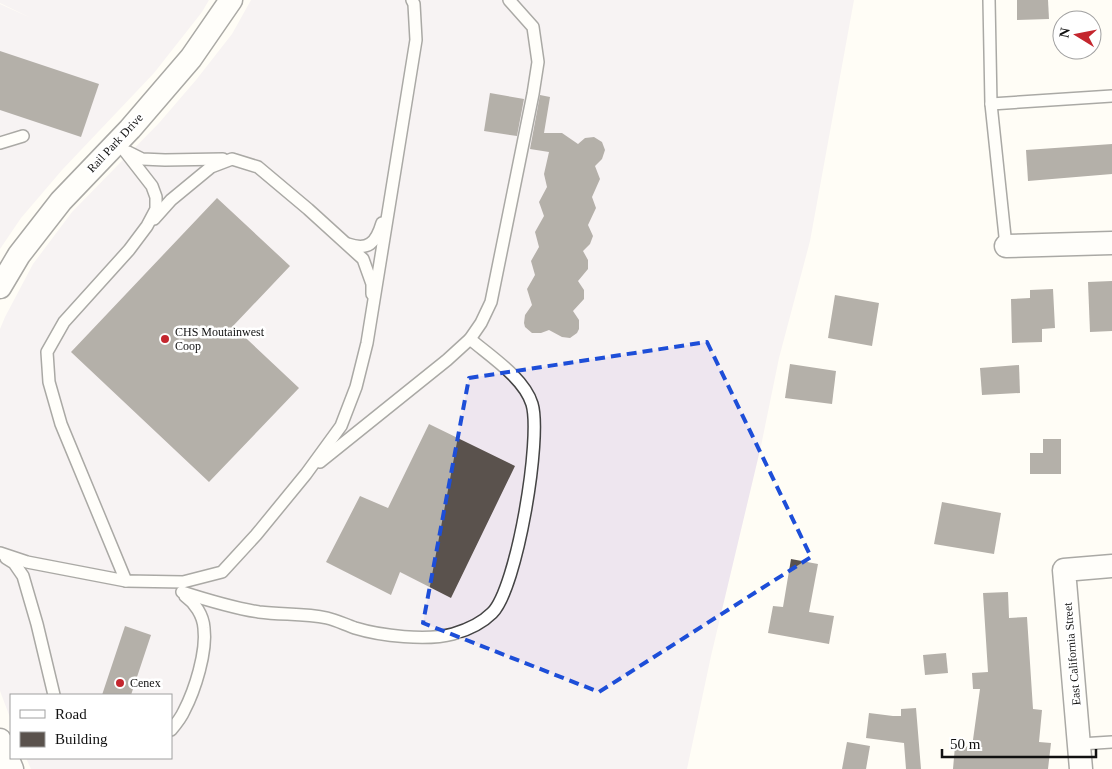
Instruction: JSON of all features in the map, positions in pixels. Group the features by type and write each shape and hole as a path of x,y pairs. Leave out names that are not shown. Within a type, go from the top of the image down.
{"street":[{"name":"Rail Park Drive","path":"0,285 19,255 61,201 119,147 130,129 191,58 231,0"},
{"path":"1006,246 1112,243"},
{"name":"East California Street","path":"1081,769 1064,570 1112,566"},
{"path":"0,740 12,769"}],"lane":[{"path":"0,554 27,562 126,581 183,582 222,572 256,535 341,426 356,387 370,324 416,40 414,4 412,0"},
{"path":"289,494 322,460 447,360 470,339 492,302 538,62 533,27 509,0"},
{"path":"989,0 991,104 1006,246"},
{"path":"991,104 1112,96"},
{"path":"0,143 23,136"},
{"path":"119,147 142,159 232,159 258,167 363,259 372,284 370,324"},
{"path":"119,147 152,186 156,197 156,209 148,226"},
{"path":"126,581 61,424 49,382 47,352 64,322 171,200 211,167 232,159"},
{"path":"348,244 359,247 366,246 374,241 379,232 393,184"},
{"path":"152,581 182,592 235,607 260,612 302,614 328,618 379,634 414,637 450,635 470,628 493,612 506,591 518,547 530,480 535,426 532,404 522,384 470,339"},
{"path":"0,554 14,563 23,576 54,694"},
{"path":"172,729 184,712 195,684 204,647 204,627 195,604 182,592"},
{"path":"1080,744 1112,742"}],"highlighted area":[{"path":"707,342 811,557 599,692 423,623 469,378"}],"shaded area":[{"path":"0,0 209,0 202,12 154,73 62,170 21,218 0,249 0,4 31,18 0,3"},
{"path":"251,0 854,0 810,241 779,358 761,446 711,656 687,769 31,769 26,759 172,759 172,694 10,694 10,717 0,691 0,329 33,264 72,212 159,123 232,34"}],"building":[{"path":"1017,0 1048,0 1049,19 1017,20"},
{"path":"0,51 99,84 81,137 0,110"},
{"path":"490,93 524,99 517,136 484,131"},
{"path":"540,95 550,97 544,133 562,133 578,144 585,138 594,137 602,142 605,150 602,159 595,166 600,179 592,197 596,208 588,225 593,236 590,244 583,251 588,260 588,269 578,281 584,290 584,299 573,311 579,320 579,329 570,338 562,337 549,330 541,333 532,333 525,327 524,323 525,315 532,305 527,289 535,275 531,261 539,247 535,232 544,216 539,202 547,187 544,174 549,152 530,149"},
{"path":"1112,144 1112,174 1028,181 1026,150"},
{"name":"CHS Moutainwest Coop","path":"217,198 290,266 233,326 299,388 209,482 71,352"},
{"path":"1112,281 1112,331 1090,332 1088,282"},
{"path":"1053,289 1055,328 1042,329 1042,342 1012,343 1011,299 1030,298 1030,290"},
{"path":"835,295 879,303 872,346 828,338"},
{"path":"790,364 836,371 832,404 785,398"},
{"path":"1019,365 1020,393 982,395 980,368"},
{"path":"429,424 515,466 451,598 400,572 391,595 326,562 360,496 388,508"},
{"path":"1043,439 1061,439 1061,474 1030,474 1030,453 1043,453"},
{"path":"942,502 1001,513 994,554 934,544"},
{"path":"791,559 818,564 809,612 834,616 829,644 768,633 773,606 783,607"},
{"path":"1008,592 1009,618 1027,617 1033,709 1042,710 1039,742 1051,743 1048,769 953,769 955,746 972,747 980,689 973,689 972,673 988,672 983,593"},
{"path":"125,626 151,635 131,694 102,694"},
{"path":"946,653 948,673 925,675 923,655"},
{"path":"916,708 921,769 906,769 904,743 866,738 869,713 901,716 901,709"},
{"path":"847,742 870,746 866,769 842,769"}],"place":[{"name":"CHS Moutainwest Coop","path":"165,339"},
{"name":"Cenex","path":"120,683"}]}
